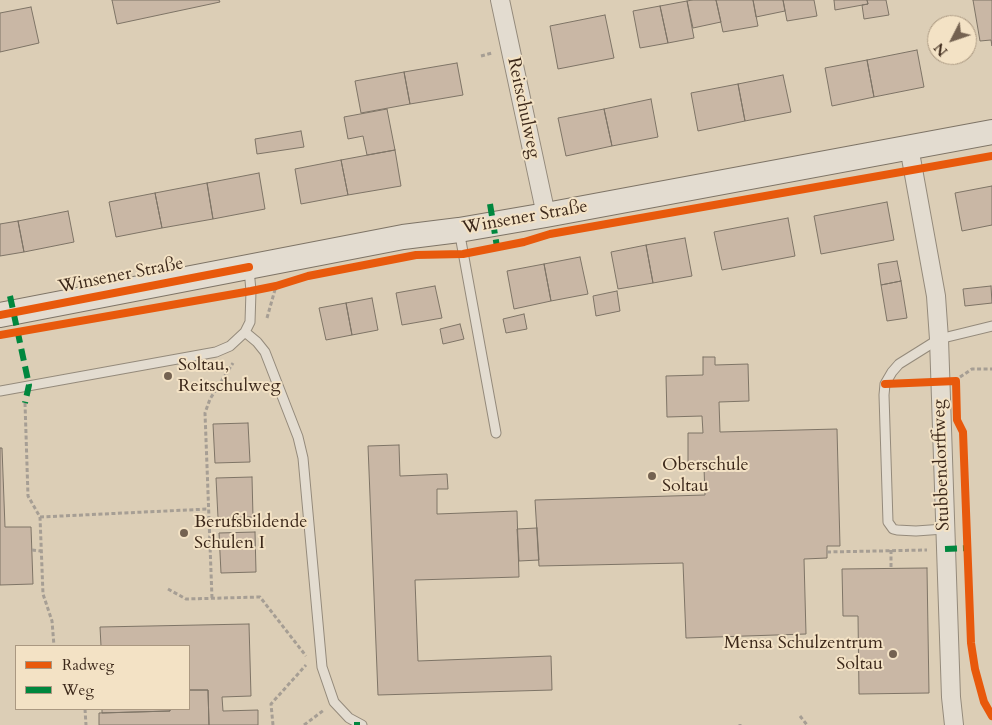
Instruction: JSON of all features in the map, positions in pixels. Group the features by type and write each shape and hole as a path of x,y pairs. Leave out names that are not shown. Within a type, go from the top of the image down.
{"main road":[{"name":"Winsener Straße","path":"0,315 403,237 459,230 546,215 992,132"}],"street":[{"name":"Reitschulweg","path":"500,0 546,215"},
{"name":"Stubbendorffweg","path":"910,147 936,296 939,339 948,381 944,529 951,697 954,725"}],"lane":[{"path":"459,230 496,433"},
{"path":"0,391 216,352 230,346 245,332 250,322 249,267"},
{"path":"944,529 900,531 890,526 887,516 885,384 899,364 939,339 992,326"},
{"path":"245,332 265,352 298,437 303,458 322,667 334,702 349,718 362,725"}],"path":[{"path":"212,598 205,413 210,399 233,364"},
{"path":"948,381 972,369 992,369"},
{"path":"25,404 28,496 40,517 44,594 52,621 54,645"},
{"path":"40,517 208,509"},
{"path":"827,552 945,549"},
{"path":"32,550 41,550"},
{"path":"891,550 891,569"},
{"path":"168,589 186,599 260,598 310,661 271,704 273,725"},
{"path":"304,725 334,702"},
{"path":"85,710 86,725"},
{"path":"800,716 807,725"}],"building":[{"path":"112,0 219,0 220,2 117,24"},
{"path":"716,0 721,22 693,28 687,1"},
{"path":"716,0 753,0 758,26 723,32"},
{"path":"753,0 783,0 785,11 756,17"},
{"path":"783,0 814,0 817,16 787,21"},
{"path":"834,0 867,0 868,4 835,10"},
{"path":"867,0 886,0 889,15 864,19 862,5 868,4"},
{"path":"973,0 992,0 992,46 991,40 980,41"},
{"path":"687,1 694,38 668,43 660,6"},
{"path":"660,6 668,43 640,48 633,11"},
{"path":"31,7 39,43 0,52 0,13"},
{"path":"605,15 614,58 558,69 550,26"},
{"path":"917,50 924,87 874,97 867,60"},
{"path":"867,60 874,97 832,106 825,68"},
{"path":"457,63 463,95 410,104 404,72"},
{"path":"404,72 410,104 361,113 355,81"},
{"path":"783,75 791,112 745,121 738,84"},
{"path":"738,84 745,121 698,131 691,93"},
{"path":"651,99 658,137 612,146 604,109"},
{"path":"387,109 395,150 367,155 363,136 348,139 344,117"},
{"path":"604,109 612,146 566,156 558,118"},
{"path":"301,131 304,147 257,154 255,139"},
{"path":"395,150 401,186 348,195 341,160"},
{"path":"341,160 348,195 301,204 295,169"},
{"path":"259,173 265,209 213,219 207,183"},
{"path":"207,183 213,219 162,228 155,193"},
{"path":"992,186 992,225 962,231 955,193"},
{"path":"155,193 162,228 116,237 109,202"},
{"path":"887,202 894,240 821,254 814,216"},
{"path":"68,211 74,242 24,252 18,221"},
{"path":"788,218 795,256 722,270 714,232"},
{"path":"18,221 24,252 0,256 0,224"},
{"path":"685,238 692,276 653,283 646,245"},
{"path":"646,245 653,283 618,289 611,252"},
{"path":"580,257 588,294 551,301 544,264"},
{"path":"897,261 901,281 881,285 878,264"},
{"path":"544,264 551,301 514,309 507,271"},
{"path":"901,281 907,318 887,321 881,285"},
{"path":"435,286 442,318 402,325 396,293"},
{"path":"991,286 992,303 965,306 963,289"},
{"path":"617,291 620,311 596,316 593,296"},
{"path":"372,298 378,330 352,335 346,303"},
{"path":"346,303 352,335 326,340 319,308"},
{"path":"524,314 527,329 506,333 503,319"},
{"path":"460,324 464,339 443,344 440,329"},
{"path":"703,357 715,357 715,365 748,364 749,401 719,402 720,432 837,429 840,546 827,546 827,558 804,559 806,634 686,638 683,563 539,566 535,500 705,495 704,468 688,469 688,433 703,433 702,416 667,417 666,376 703,375"},
{"path":"248,423 250,462 215,463 213,424"},
{"path":"399,445 400,476 447,474 448,489 437,489 437,514 517,511 519,577 415,580 418,661 551,656 552,690 378,695 368,446"},
{"path":"0,448 2,448 5,527 31,527 33,584 0,585"},
{"path":"252,477 253,517 218,518 216,478"},
{"path":"537,528 539,560 519,561 517,529"},
{"path":"255,532 256,572 221,573 219,533"},
{"name":"Mensa Schulzentrum Soltau","path":"927,568 929,693 859,694 858,616 843,616 842,569"},
{"path":"249,624 251,696 222,697 223,711 258,710 258,725 209,725 208,690 190,690 190,645 101,645 100,627"},
{"path":"190,690 208,690 209,725 99,725 99,713 190,710"},
{"path":"102,710 170,710 170,711 102,713"}],"marked path":[{"path":"490,204 497,247"},
{"path":"10,296 29,385 25,403"},
{"path":"945,549 968,548"}],"cycle path":[{"path":"0,335 251,291 276,286 308,276 416,255 463,254 524,242 550,234 992,156"},
{"path":"0,315 249,267"},
{"path":"885,384 956,381 957,420 963,432 971,643 975,669 984,702 992,716"}],"place":[{"name":"Soltau, Reitschulweg","path":"168,376"},
{"name":"Oberschule Soltau","path":"652,476"},
{"name":"Berufsbildende Schulen I","path":"184,533"},
{"name":"Mensa Schulzentrum Soltau","path":"893,654"}]}
